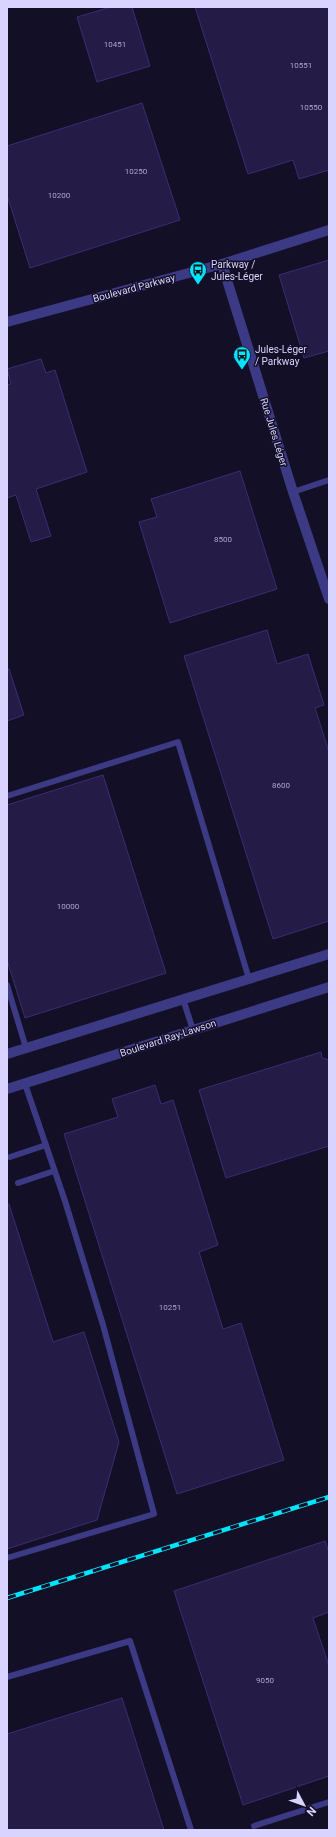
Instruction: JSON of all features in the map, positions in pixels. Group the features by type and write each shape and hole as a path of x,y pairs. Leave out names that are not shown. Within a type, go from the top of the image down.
{"street":[{"name":"Boulevard Parkway","path":"7,322 222,264 329,230"},
{"name":"Rue Jules Léger","path":"222,264 292,492 329,599"},
{"path":"7,1054 329,954"},
{"name":"Boulevard Ray-Lawson","path":"7,1089 329,986"}],"lane":[{"path":"292,492 329,480"},
{"path":"7,796 178,742 249,979"},
{"path":"7,985 26,1048"},
{"path":"183,999 193,1030"},
{"path":"7,1558 154,1514 103,1325 25,1084"},
{"path":"10,1157 46,1145"},
{"path":"18,1183 54,1171"},
{"path":"7,1677 130,1641 190,1830"},
{"path":"254,1826 329,1802"}],"building":[{"path":"111,7 132,7 150,66 97,82 77,17"},
{"path":"195,7 329,7 329,170 299,179 293,160 248,174"},
{"path":"142,103 180,220 30,268 7,195 7,146"},
{"path":"329,260 329,351 304,358 279,275"},
{"path":"41,359 46,373 55,370 87,472 36,489 51,536 31,542 16,495 7,498 7,385 11,384 7,369"},
{"path":"240,471 277,589 170,623 139,522 157,517 151,499"},
{"path":"267,630 277,664 308,654 324,705 315,708 329,752 329,921 273,939 184,656"},
{"path":"9,669 24,715 7,721 7,670"},
{"path":"103,775 166,973 25,1018 7,960 7,805"},
{"path":"321,1052 322,1058 329,1060 329,1146 226,1178 199,1090"},
{"path":"155,1085 161,1104 173,1100 218,1245 199,1252 223,1329 241,1323 284,1460 177,1494 64,1134 118,1117 112,1099"},
{"path":"7,1204 9,1204 53,1342 84,1332 119,1442 97,1520 7,1549"},
{"path":"325,1541 329,1552 329,1612 313,1618 329,1666 329,1776 243,1805 174,1591"},
{"path":"122,1698 164,1830 7,1830 7,1734"}],"railway":[{"path":"7,1598 329,1497"}],"place":[{"name":"Parkway / Jules-Léger","path":"198,285"},
{"name":"Jules-Léger / Parkway","path":"242,370"}]}
